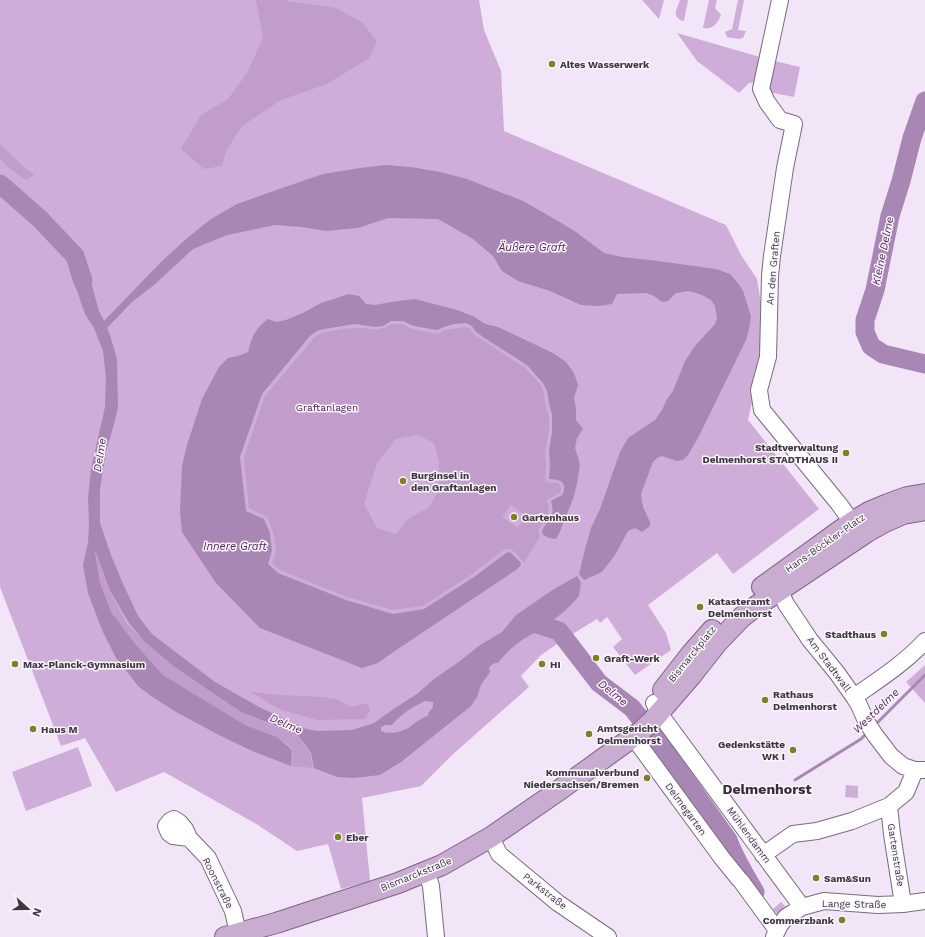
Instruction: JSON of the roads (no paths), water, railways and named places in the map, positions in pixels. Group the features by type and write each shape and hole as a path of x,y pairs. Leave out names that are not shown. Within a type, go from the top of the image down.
{"main road":[{"name":"Hans-Böckler-Platz","path":"776,585 852,522 869,512 888,504 907,497 925,494"},
{"name":"Hans-Böckler-Platz","path":"776,585 885,522 904,514 925,510"},
{"name":"Bismarckplatz","path":"645,721 691,654 719,621 742,600 776,585"},
{"name":"Bismarckstraße","path":"232,935 398,883 442,865 491,838 558,791 606,756 627,735 645,721"}],"street":[{"name":"An den Graften","path":"780,0 761,89 767,102 780,120 794,124 785,168 772,256 770,276 768,357 759,390 762,410 852,522"},
{"name":"Am Stadtwall","path":"776,585 786,604 810,640 837,673 854,697 866,721 891,756 903,766 920,770"},
{"path":"854,697 894,669 925,641"},
{"name":"Mühlendamm","path":"645,721 705,774 802,907"},
{"name":"Delmegarten","path":"645,721 722,858 774,926 775,934"},
{"path":"763,854 793,834 817,831 852,822 889,806 906,792 920,770"},
{"name":"Gartenstraße","path":"889,806 903,904"},
{"name":"Roonstraße","path":"189,838 208,858 233,911 232,935"},
{"name":"Parkstraße","path":"491,838 499,854 558,903 608,937"},
{"path":"426,871 431,886 436,937"},
{"name":"Lange Straße","path":"775,934 786,917 802,907 824,901 878,905 925,901"}],"water":[{"name":"Äußere Graft","path":"386,165 411,167 467,179 523,201 576,232 604,253 622,257 716,269 730,274 743,291 751,316 746,340 698,438 688,455 683,460 677,461 662,456 653,462 641,494 643,507 650,522 650,526 642,532 635,528 628,531 615,555 602,572 584,580 579,574 585,549 591,528 600,509 620,452 628,438 655,420 673,391 685,361 695,346 715,324 717,318 715,306 711,300 704,296 688,291 676,293 668,301 662,302 654,296 646,293 617,294 612,304 599,306 581,305 550,291 518,281 502,271 493,256 473,239 438,219 388,218 358,228 326,231 275,225 227,235 193,249 154,285 132,302 107,328 117,359 118,407 106,452 100,489 100,523 111,555 138,616 152,634 215,682 261,708 306,729 317,731 352,730 374,723 417,694 434,679 480,645 502,632 516,615 554,589 577,576 581,583 579,596 566,610 538,632 533,633 522,640 498,663 493,664 489,668 490,672 481,685 477,697 471,706 401,762 380,775 354,778 337,777 314,768 311,753 298,735 241,712 172,665 144,641 129,623 109,589 96,552 100,583 111,612 136,645 163,675 245,725 277,737 292,751 291,766 252,751 176,712 139,687 116,658 102,630 88,593 83,565 88,542 88,498 91,469 105,407 106,378 103,351 94,328 85,314 70,271 75,256 81,255 89,275 99,311 104,321 160,263 211,219 237,204 323,174","holes":["425,701 433,702 433,707 428,713 429,715 410,727 396,732 388,733 381,731 381,727 385,725 392,725 403,714 415,706"]},
{"name":"Innere Graft","path":"348,294 359,296 366,304 375,305 415,299 457,310 475,317 485,324 498,327 553,353 566,362 574,373 578,385 574,398 576,420 583,429 577,438 575,448 580,464 573,499 556,539 549,538 543,535 542,531 544,526 551,518 553,512 551,501 562,495 564,491 564,484 556,480 549,479 549,451 552,432 552,415 547,391 543,383 527,365 483,337 475,331 472,326 466,323 454,324 437,330 411,325 403,321 391,321 383,326 375,327 355,324 324,329 317,331 310,336 262,394 240,457 246,511 264,519 270,533 272,551 268,564 278,573 346,600 393,614 424,609 474,577 506,553 510,552 521,563 516,570 378,663 362,668 260,628 216,583 182,532 180,512 182,466 187,445 202,399 219,367 228,358 248,352 255,333 268,319 276,322 286,320 321,303"}],"waterway":[{"name":"Kleine Delme","path":"925,101 912,138 890,216 875,290 865,320 865,332 871,346 883,354 925,364"},
{"name":"Delme","path":"0,184 40,219 75,256 83,281"},
{"name":"Delme","path":"522,629 531,622 559,631 599,683 632,708 657,740 728,840 737,860 755,892"},
{"name":"Westdelme","path":"875,725 925,675"},
{"name":"Westdelme","path":"795,780 861,739 867,733"}],"place":[{"name":"Altes Wasserwerk","path":"552,64"},
{"name":"Stadtverwaltung Delmenhorst STADTHAUS II","path":"846,453"},
{"name":"Burginsel in den Graftanlagen","path":"403,481"},
{"name":"Gartenhaus","path":"514,517"},
{"name":"Katasteramt Delmenhorst","path":"700,607"},
{"name":"Stadthaus","path":"884,634"},
{"name":"Graft-Werk","path":"596,658"},
{"name":"Max-Planck-Gymnasium","path":"15,664"},
{"name":"HI","path":"542,664"},
{"name":"Rathaus Delmenhorst","path":"765,700"},
{"name":"Haus M","path":"33,729"},
{"name":"Amtsgericht Delmenhorst","path":"589,734"},
{"name":"Gedenkstätte WK I","path":"793,750"},
{"name":"Kommunalverbund Niedersachsen/Bremen","path":"647,778"},
{"name":"Eber","path":"338,837"},
{"name":"Sam&Sun","path":"816,878"},
{"name":"Commerzbank","path":"842,920"}],"district":[{"name":"Delmenhorst","path":"767,789"}],"park label":[{"name":"Graftanlagen","path":"327,407"}]}
